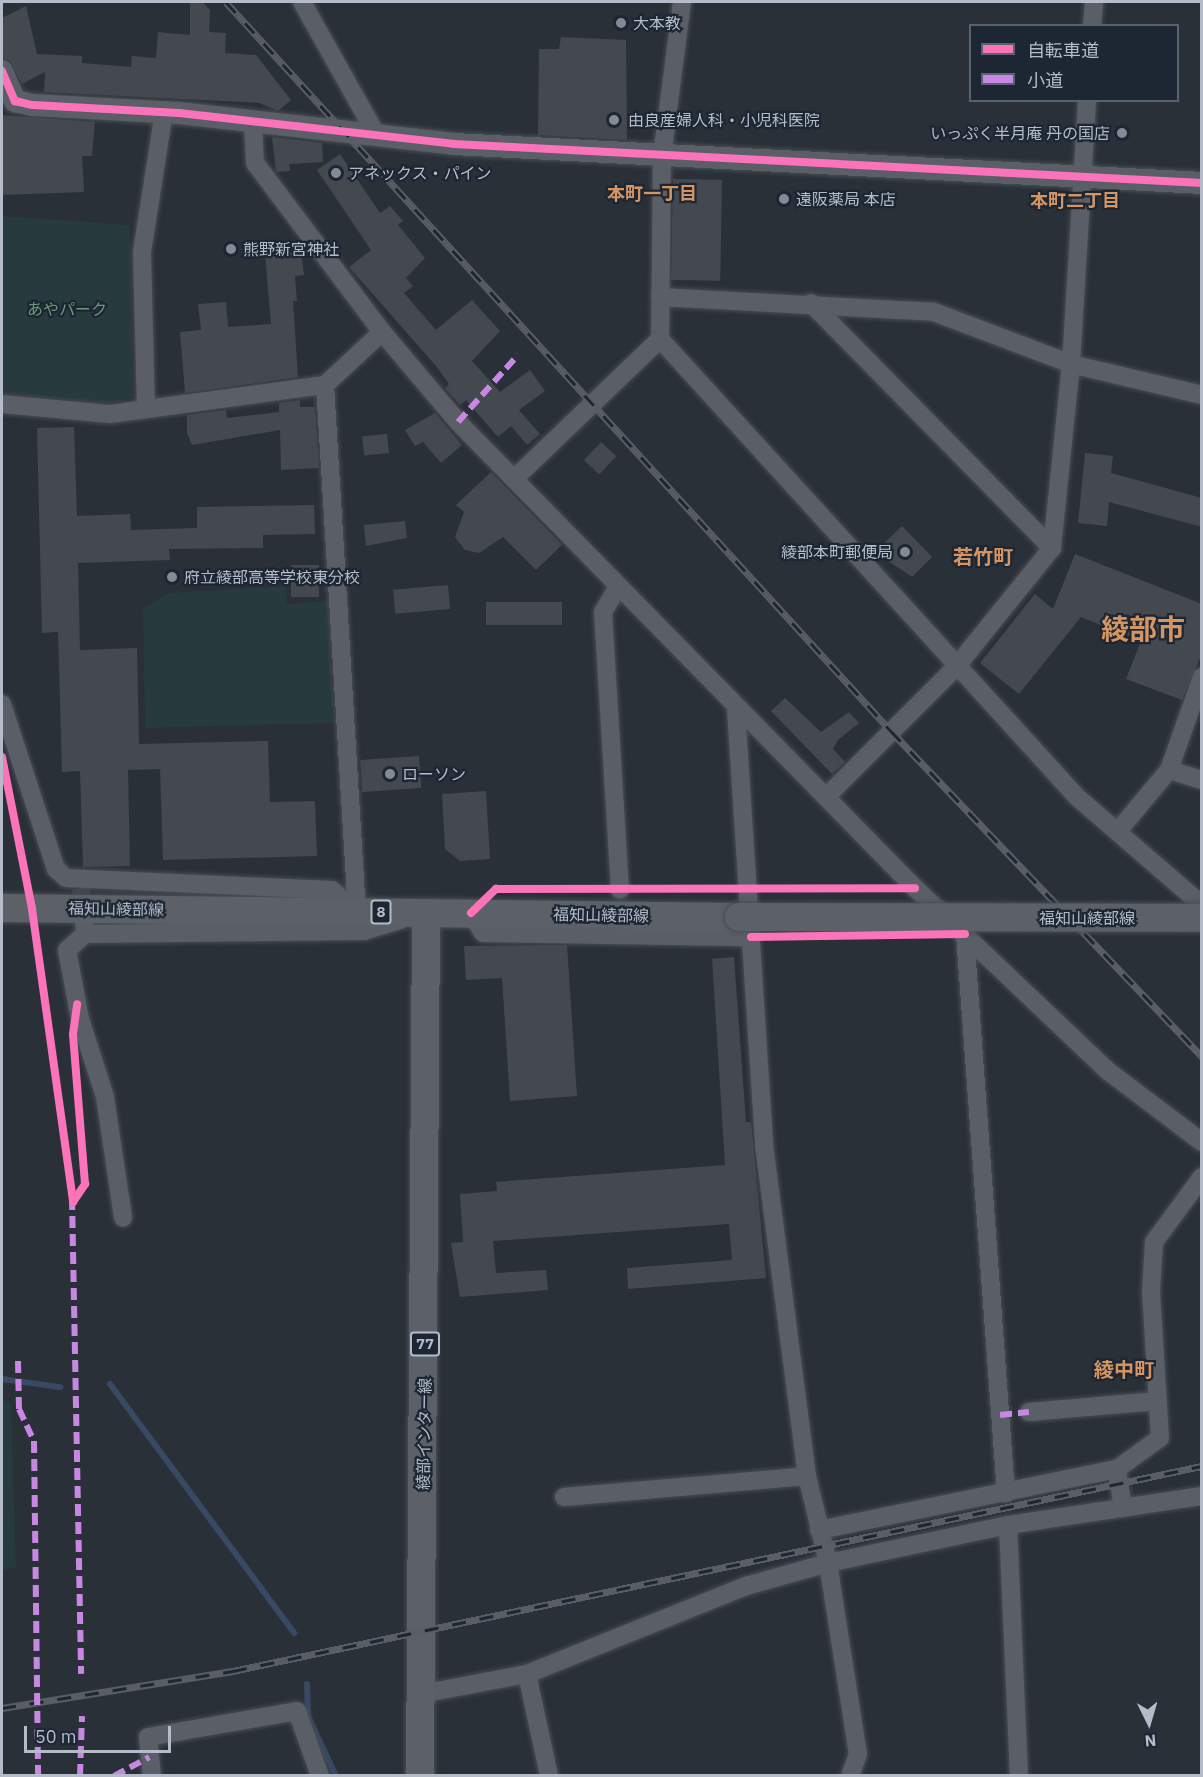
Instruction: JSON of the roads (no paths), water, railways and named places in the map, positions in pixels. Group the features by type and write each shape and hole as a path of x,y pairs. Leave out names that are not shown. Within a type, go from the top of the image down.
{"main road":[{"name":"福知山綾部線","path":"12,908 471,913 745,927 1198,903"},
{"name":"綾部インター線","path":"420,1776 426,913"}],"street":[{"path":"302,2 375,132"},
{"path":"682,2 662,155 660,339 956,667 1077,797 1198,903"},
{"path":"1092,24 1094,2"},
{"path":"2,71 15,100 24,103 164,112 253,123 375,132 454,144 1202,183"},
{"path":"826,797 956,667 1052,548 1071,364 1087,102"},
{"path":"146,408 142,252 164,112"},
{"path":"253,123 255,164 382,332 514,479 736,709 964,934 1108,1071 1202,1142"},
{"path":"660,297 811,303 934,312 1071,364 1202,395"},
{"path":"811,303 1052,548"},
{"path":"2,404 110,414 325,385 382,332"},
{"path":"514,479 660,339"},
{"path":"325,385 357,912"},
{"path":"618,587 603,612 620,889"},
{"path":"1118,831 1169,770 1202,677"},
{"path":"2,704 56,869 66,878 81,884 332,891 357,912"},
{"path":"736,709 745,927 764,1145 807,1476 828,1563 858,1754 850,1776"},
{"path":"1169,770 1202,780"},
{"path":"123,1218 105,1096 80,1019 67,950 85,928 364,931 426,913"},
{"path":"964,934 1006,1494"},
{"path":"819,1530 1006,1494 1117,1469 1160,1438 1150,1292 1154,1242 1202,1177"},
{"path":"1029,1412 1158,1401"},
{"path":"1117,1469 1123,1508"},
{"path":"564,1497 807,1476"},
{"path":"421,1694 527,1674 746,1586 828,1563 1008,1526 1202,1496"},
{"path":"1008,1526 1019,1776"},
{"path":"527,1674 549,1776"},
{"path":"152,1776 148,1737 297,1711 320,1776"}],"waterway":[{"path":"2,1379 60,1387"},
{"path":"110,1384 294,1633"},
{"path":"307,1684 308,1716 336,1776"}],"tunnel":[{"path":"81,888 84,917"}],"railway":[{"path":"226,2 891,731 1202,1057"},
{"path":"2,1708 233,1671 1202,1466"}],"place":[{"name":"大本教","path":"621,23"},
{"name":"由良産婦人科・小児科医院","path":"614,120"},
{"name":"いっぷく半月庵 丹の国店","path":"1122,133"},
{"name":"アネックス・パイン","path":"336,173"},
{"name":"遠阪薬局 本店","path":"784,199"},
{"name":"熊野新宮神社","path":"231,249"},
{"name":"綾部本町郵便局","path":"905,552"},
{"name":"府立綾部高等学校東分校","path":"172,577"},
{"name":"ローソン","path":"390,774"}],"district":[{"name":"本町一丁目","path":"652,194"},
{"name":"本町二丁目","path":"1075,201"},
{"name":"若竹町","path":"983,556"},
{"name":"綾部市","path":"1143,629"},
{"name":"綾中町","path":"1124,1369"}],"park label":[{"name":"あやパーク","path":"67,309"}]}
